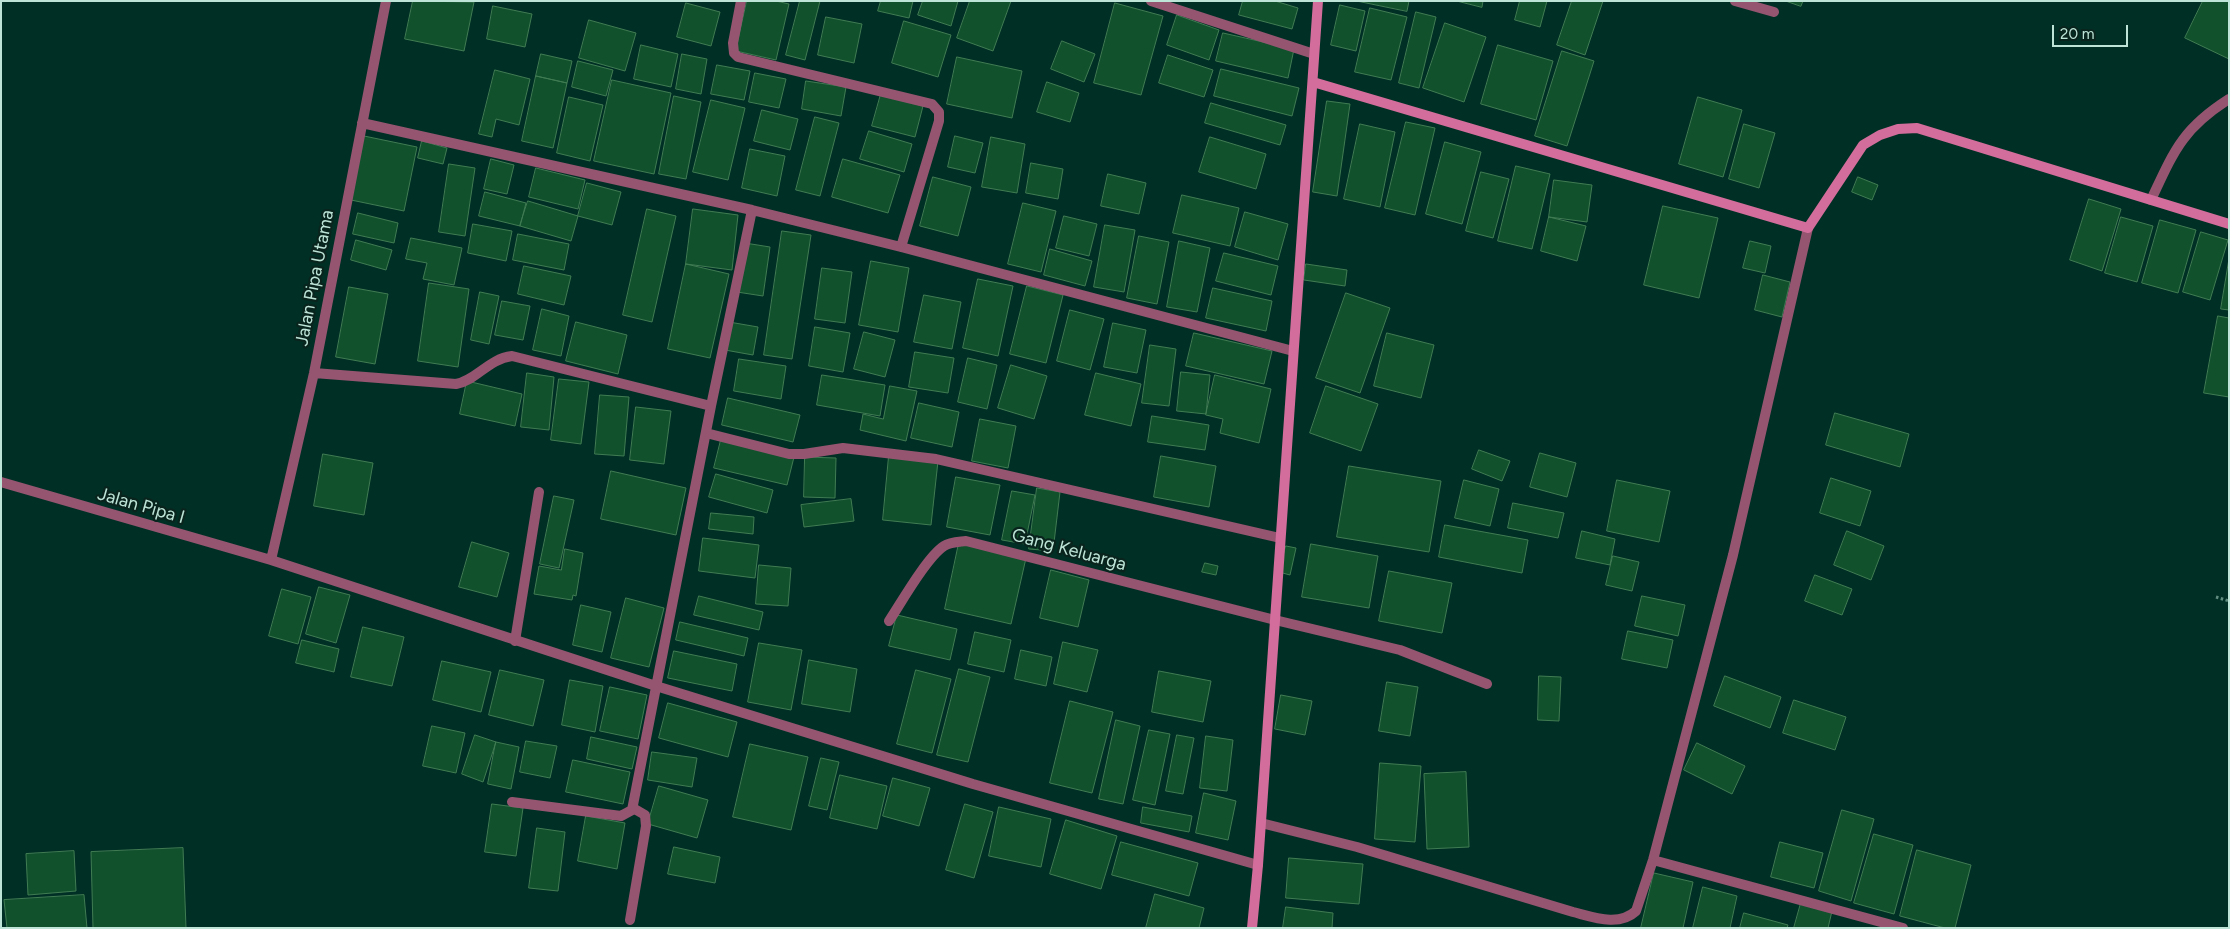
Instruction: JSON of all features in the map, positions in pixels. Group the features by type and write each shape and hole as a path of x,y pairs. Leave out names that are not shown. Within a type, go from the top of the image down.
{"street":[{"name":"Jalan Pipa Utama","path":"271,560 314,373 386,1"},
{"path":"741,1 733,43 734,53 738,57 932,104 939,112 939,121 901,247"},
{"path":"1151,1 1314,54"},
{"path":"1252,928 1276,620 1280,538 1318,1"},
{"path":"1735,1 1774,12"},
{"path":"1313,82 1808,228"},
{"path":"2151,200 2174,153 2188,131 2206,113 2229,98"},
{"path":"362,123 752,210 901,247 1293,351"},
{"path":"1261,823 1357,847 1573,912 1607,920 1630,916 1636,911 1653,860 1732,555 1808,228 1863,146 1880,135 1898,128 1917,128 2229,224"},
{"path":"512,802 621,816 628,814 633,808 711,406 752,210"},
{"path":"314,373 456,384 465,381 499,358 512,356 711,406"},
{"path":"706,433 790,454 804,454 843,448 936,458 1280,538"},
{"name":"Jalan Pipa I","path":"1,482 271,560 656,686 973,784 1258,865"},
{"path":"515,641 539,492"},
{"name":"Gang Keluarga","path":"888,621 942,547 951,543 966,541 1400,650 1487,684"},
{"path":"630,920 646,826 646,815 633,808"},
{"path":"1653,860 1903,928"}],"path":[{"path":"2216,597 2229,601"}],"building":[{"path":"413,1 474,2 464,51 405,39"},
{"path":"747,1 776,1 789,4 776,60 736,51"},
{"path":"800,1 820,1 805,60 786,55"},
{"path":"881,1 913,1 909,18 878,11"},
{"path":"923,1 958,1 951,26 918,15"},
{"path":"970,1 1011,1 993,51 957,38"},
{"path":"1243,1 1275,1 1298,8 1292,29 1239,15"},
{"path":"1357,1 1409,1 1407,11"},
{"path":"1457,1 1483,1 1482,7"},
{"path":"1520,1 1547,1 1540,27 1515,20"},
{"path":"1572,1 1603,1 1585,55 1557,45"},
{"path":"1786,1 1803,1 1801,6"},
{"path":"2203,1 2229,1 2229,59 2185,38"},
{"path":"686,3 720,12 711,46 677,37"},
{"path":"1115,3 1163,16 1141,95 1094,83"},
{"path":"1340,5 1365,11 1356,51 1331,45"},
{"path":"493,6 532,14 525,47 487,39"},
{"path":"1370,8 1407,17 1391,80 1355,72"},
{"path":"1416,12 1436,17 1419,88 1399,83"},
{"path":"1177,15 1219,30 1209,60 1167,45"},
{"path":"826,17 862,24 854,63 818,55"},
{"path":"589,20 636,33 625,71 579,58"},
{"path":"904,21 951,35 938,77 892,63"},
{"path":"1445,23 1486,37 1464,102 1423,88"},
{"path":"1223,33 1294,49 1288,78 1216,61"},
{"path":"1062,41 1095,54 1084,82 1051,69"},
{"path":"641,45 678,54 671,87 634,79"},
{"path":"1498,45 1553,61 1536,120 1481,104"},
{"path":"1562,51 1594,61 1567,146 1535,136"},
{"path":"541,54 572,61 567,83 536,76"},
{"path":"682,54 707,59 701,94 676,89"},
{"path":"1168,55 1213,70 1204,97 1159,83"},
{"path":"957,57 1022,71 1012,118 947,104"},
{"path":"578,61 613,70 606,96 572,87"},
{"path":"717,65 750,71 744,100 711,94"},
{"path":"1221,69 1299,88 1292,116 1214,96"},
{"path":"495,70 530,79 519,125 496,119 492,137 479,134"},
{"path":"755,73 786,79 779,108 749,102"},
{"path":"536,76 567,83 553,148 522,141"},
{"path":"612,80 671,93 654,174 594,161"},
{"path":"806,81 846,87 841,116 802,109"},
{"path":"1047,82 1079,93 1070,122 1037,112"},
{"path":"881,94 923,106 915,137 872,126"},
{"path":"674,96 701,102 686,179 659,174"},
{"path":"569,97 603,105 590,161 557,153"},
{"path":"1698,97 1742,110 1723,177 1679,164"},
{"path":"711,100 745,108 728,180 693,172"},
{"path":"1327,101 1350,104 1337,196 1313,192"},
{"path":"1211,103 1286,125 1280,145 1205,123"},
{"path":"762,110 798,119 790,150 754,141"},
{"path":"815,117 839,123 820,196 796,190"},
{"path":"1406,122 1435,128 1415,215 1385,208"},
{"path":"1360,124 1395,132 1380,207 1344,199"},
{"path":"1744,124 1775,133 1759,188 1729,179"},
{"path":"869,131 912,144 904,172 860,159"},
{"path":"364,136 417,147 404,211 351,200"},
{"path":"955,136 983,143 975,173 948,167"},
{"path":"991,137 1025,144 1017,193 982,187"},
{"path":"1210,137 1266,154 1256,189 1199,172"},
{"path":"422,141 447,148 443,164 418,158"},
{"path":"1445,142 1481,152 1462,224 1426,214"},
{"path":"750,149 785,156 777,196 742,188"},
{"path":"491,159 514,165 507,194 484,189"},
{"path":"843,159 900,175 888,213 832,197"},
{"path":"1031,163 1063,169 1058,199 1026,193"},
{"path":"449,164 475,168 465,236 439,232"},
{"path":"1516,166 1550,174 1532,249 1498,241"},
{"path":"536,168 585,180 578,209 529,197"},
{"path":"1481,172 1509,179 1493,238 1466,231"},
{"path":"1108,174 1146,183 1139,214 1101,206"},
{"path":"933,177 971,187 958,236 920,226"},
{"path":"1858,177 1878,185 1872,200 1852,192"},
{"path":"1554,180 1592,185 1587,222 1549,217"},
{"path":"587,183 621,192 612,225 578,216"},
{"path":"485,192 526,203 520,226 479,216"},
{"path":"1182,195 1239,208 1230,246 1173,233"},
{"path":"2089,199 2121,209 2102,271 2070,260"},
{"path":"528,201 578,216 571,241 520,226"},
{"path":"1023,203 1056,211 1041,272 1008,264"},
{"path":"1663,206 1718,218 1699,298 1644,285"},
{"path":"647,209 676,216 652,322 623,315"},
{"path":"693,209 738,215 732,270 686,264"},
{"path":"1245,212 1288,224 1278,260 1235,247"},
{"path":"358,213 398,223 394,243 353,234"},
{"path":"1064,216 1097,224 1089,256 1056,248"},
{"path":"1549,217 1586,226 1577,261 1541,251"},
{"path":"2121,217 2153,226 2137,282 2105,273"},
{"path":"2160,220 2196,230 2178,293 2142,283"},
{"path":"473,224 512,231 506,261 468,253"},
{"path":"1105,225 1135,230 1124,292 1094,287"},
{"path":"782,231 811,235 792,359 764,355"},
{"path":"2201,232 2228,240 2210,300 2183,292"},
{"path":"518,234 569,244 564,270 513,260"},
{"path":"1139,236 1169,242 1157,304 1127,298"},
{"path":"411,238 462,248 454,285 423,279 427,263 406,259"},
{"path":"356,240 392,250 386,270 351,260"},
{"path":"1179,241 1210,248 1197,312 1167,307"},
{"path":"1750,241 1771,246 1765,273 1743,268"},
{"path":"745,243 770,247 763,296 737,292"},
{"path":"1050,249 1092,261 1085,286 1044,275"},
{"path":"1224,253 1278,266 1271,295 1216,281"},
{"path":"2229,259 2229,310 2221,309"},
{"path":"871,261 909,268 898,332 859,325"},
{"path":"686,264 729,274 710,358 668,349"},
{"path":"1306,264 1347,270 1345,286 1304,280"},
{"path":"524,266 571,276 564,305 518,294"},
{"path":"822,268 852,272 845,323 815,319"},
{"path":"1763,275 1790,282 1782,317 1755,310"},
{"path":"978,279 1013,286 998,356 963,348"},
{"path":"429,283 469,289 458,367 418,361"},
{"path":"1027,286 1063,295 1046,363 1010,354"},
{"path":"349,287 388,294 375,364 336,357"},
{"path":"1213,288 1272,301 1266,331 1206,318"},
{"path":"480,292 499,296 489,344 471,340"},
{"path":"1346,293 1390,308 1360,393 1316,378"},
{"path":"924,295 961,302 952,349 914,342"},
{"path":"502,301 530,306 523,340 495,335"},
{"path":"542,309 569,316 561,356 533,350"},
{"path":"1070,310 1104,319 1090,370 1057,361"},
{"path":"2218,316 2229,318 2229,397 2204,393"},
{"path":"576,322 627,335 618,374 566,361"},
{"path":"729,322 758,327 753,355 725,350"},
{"path":"1113,323 1146,330 1137,373 1104,367"},
{"path":"815,327 850,333 843,372 809,366"},
{"path":"864,332 895,340 885,377 854,369"},
{"path":"1194,333 1272,351 1264,384 1186,366"},
{"path":"1387,333 1434,345 1421,398 1374,386"},
{"path":"1150,345 1176,349 1169,406 1142,403"},
{"path":"915,352 954,358 948,393 909,387"},
{"path":"968,358 997,365 987,409 958,402"},
{"path":"739,359 786,366 781,399 734,391"},
{"path":"1011,365 1047,376 1034,419 998,408"},
{"path":"1181,372 1210,375 1206,414 1177,411"},
{"path":"527,373 554,377 549,430 521,427"},
{"path":"1096,373 1141,384 1131,426 1085,415"},
{"path":"822,375 885,385 880,416 817,405"},
{"path":"1215,375 1271,389 1259,443 1220,433 1223,419 1206,415"},
{"path":"559,379 589,382 581,444 551,440"},
{"path":"467,381 522,394 515,426 460,414"},
{"path":"890,386 917,391 906,441 860,430 863,414 883,419"},
{"path":"1326,386 1378,404 1361,451 1310,433"},
{"path":"600,395 629,397 624,456 595,454"},
{"path":"728,398 800,415 793,442 722,425"},
{"path":"919,403 959,412 952,447 911,438"},
{"path":"636,407 671,411 664,464 630,460"},
{"path":"1835,413 1909,434 1900,467 1826,445"},
{"path":"1152,416 1209,425 1205,450 1148,442"},
{"path":"980,419 1016,426 1008,468 972,461"},
{"path":"721,440 794,457 787,485 714,468"},
{"path":"1479,450 1510,461 1502,481 1472,469"},
{"path":"1540,453 1576,463 1567,497 1530,487"},
{"path":"323,454 373,463 364,515 314,506"},
{"path":"889,456 938,461 931,525 883,520"},
{"path":"1161,456 1216,466 1209,507 1154,497"},
{"path":"805,457 836,458 835,498 804,497"},
{"path":"1349,466 1441,481 1429,552 1337,537"},
{"path":"611,471 686,488 676,535 601,519"},
{"path":"716,474 773,490 767,513 709,497"},
{"path":"956,477 1000,485 990,535 947,527"},
{"path":"1831,478 1871,491 1860,526 1820,513"},
{"path":"1464,480 1499,489 1490,526 1455,518"},
{"path":"1617,480 1670,491 1659,542 1607,531"},
{"path":"1037,488 1060,492 1053,551 1029,549"},
{"path":"1012,491 1035,495 1025,544 1002,540"},
{"path":"554,496 574,500 559,568 540,564"},
{"path":"851,499 854,521 804,527 801,505"},
{"path":"1513,503 1564,513 1558,538 1508,528"},
{"path":"711,513 754,517 753,534 709,529"},
{"path":"1445,525 1528,540 1522,573 1439,557"},
{"path":"1582,531 1615,539 1610,565 1576,558"},
{"path":"1847,531 1884,546 1871,580 1834,565"},
{"path":"703,538 759,545 755,578 699,571"},
{"path":"472,542 509,553 497,597 459,587"},
{"path":"959,543 1026,558 1011,624 945,609"},
{"path":"1311,544 1378,556 1369,608 1302,597"},
{"path":"1286,546 1296,548 1290,575 1279,572"},
{"path":"565,549 583,553 576,596 573,595 572,600 534,594 539,566 561,570"},
{"path":"1613,556 1639,562 1632,591 1606,585"},
{"path":"1205,563 1218,566 1216,575 1202,572"},
{"path":"759,565 791,568 788,606 756,604"},
{"path":"1051,570 1089,580 1078,627 1040,618"},
{"path":"1389,571 1452,583 1442,633 1379,621"},
{"path":"1815,575 1852,589 1842,615 1805,601"},
{"path":"319,587 350,595 336,643 306,634"},
{"path":"282,589 311,597 298,644 269,636"},
{"path":"699,596 763,612 759,630 694,615"},
{"path":"1642,596 1685,605 1678,636 1635,626"},
{"path":"626,598 664,608 649,667 611,658"},
{"path":"581,605 611,612 602,652 573,645"},
{"path":"897,615 957,629 950,660 889,646"},
{"path":"680,622 748,638 744,656 676,640"},
{"path":"363,627 404,637 392,686 351,677"},
{"path":"1628,631 1673,640 1667,668 1622,659"},
{"path":"975,632 1011,640 1004,672 968,664"},
{"path":"302,640 339,649 334,672 296,663"},
{"path":"1063,642 1098,650 1087,692 1054,684"},
{"path":"759,643 802,650 791,710 748,702"},
{"path":"1021,650 1052,657 1046,686 1015,679"},
{"path":"674,651 737,664 732,691 668,678"},
{"path":"809,660 857,669 850,712 802,704"},
{"path":"442,661 491,672 481,712 433,700"},
{"path":"959,669 990,677 968,762 937,755"},
{"path":"500,670 544,680 533,726 489,715"},
{"path":"916,670 951,679 932,753 897,744"},
{"path":"1159,671 1211,681 1203,722 1152,712"},
{"path":"1539,676 1561,677 1559,721 1538,720"},
{"path":"1725,676 1781,697 1770,728 1714,706"},
{"path":"570,680 603,686 595,732 562,725"},
{"path":"1387,682 1418,687 1410,736 1379,731"},
{"path":"610,687 647,695 638,739 600,731"},
{"path":"1281,695 1312,701 1305,735 1275,729"},
{"path":"1794,700 1846,717 1835,750 1783,733"},
{"path":"1070,701 1113,712 1092,793 1050,783"},
{"path":"668,703 737,722 728,757 659,738"},
{"path":"1116,720 1140,726 1123,804 1099,799"},
{"path":"432,726 465,733 456,773 423,766"},
{"path":"1149,730 1170,734 1155,805 1133,800"},
{"path":"475,735 496,742 483,782 462,774"},
{"path":"1177,735 1194,738 1183,794 1166,791"},
{"path":"1206,736 1233,740 1227,791 1200,788"},
{"path":"591,737 637,747 632,769 587,759"},
{"path":"526,741 557,746 550,778 520,772"},
{"path":"496,742 519,747 511,789 488,784"},
{"path":"1697,743 1745,766 1732,794 1684,770"},
{"path":"750,744 808,757 791,830 733,817"},
{"path":"652,752 697,758 692,787 648,780"},
{"path":"821,758 839,762 827,810 809,806"},
{"path":"573,760 630,772 623,804 566,792"},
{"path":"1380,763 1421,766 1415,842 1375,839"},
{"path":"1466,772 1469,847 1427,849 1424,774"},
{"path":"840,775 887,786 877,829 830,818"},
{"path":"893,778 930,788 919,826 883,816"},
{"path":"659,786 708,800 697,838 648,824"},
{"path":"1204,793 1236,801 1228,840 1196,833"},
{"path":"492,804 523,808 516,856 485,852"},
{"path":"965,804 993,812 974,878 946,870"},
{"path":"999,807 1051,819 1041,867 989,856"},
{"path":"1143,807 1192,816 1189,832 1141,823"},
{"path":"1842,810 1874,819 1851,901 1819,891"},
{"path":"586,816 625,823 617,869 578,861"},
{"path":"1066,820 1117,836 1101,889 1050,874"},
{"path":"537,828 565,832 558,891 529,888"},
{"path":"1874,834 1913,845 1894,914 1854,903"},
{"path":"1121,842 1198,863 1189,896 1112,875"},
{"path":"1780,842 1823,853 1814,888 1771,877"},
{"path":"674,847 720,857 715,883 668,874"},
{"path":"183,848 186,928 93,928 91,852"},
{"path":"1917,850 1971,865 1955,928 1945,928 1900,916"},
{"path":"74,851 76,891 28,895 26,854"},
{"path":"1289,858 1363,864 1359,904 1286,898"},
{"path":"1654,873 1693,882 1683,928 1641,928"},
{"path":"1703,887 1737,896 1730,928 1693,928"},
{"path":"1155,894 1204,908 1199,928 1146,928"},
{"path":"84,895 87,928 7,928 4,900"},
{"path":"1801,903 1832,911 1828,928 1794,928"},
{"path":"1286,907 1333,913 1332,928 1283,928"},
{"path":"1744,913 1788,925 1787,928 1740,928"}]}
